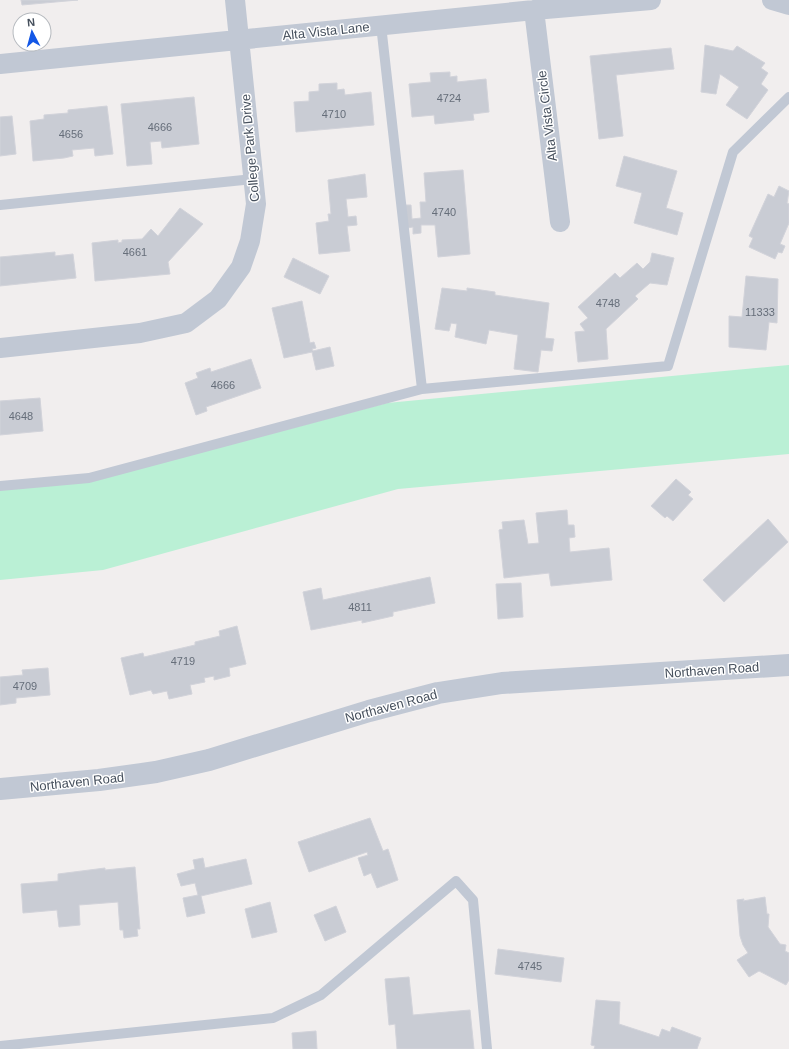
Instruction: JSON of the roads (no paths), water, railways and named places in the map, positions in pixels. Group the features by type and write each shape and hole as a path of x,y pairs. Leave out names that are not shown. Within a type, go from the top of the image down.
{"street":[{"name":"College Park Drive","path":"0,348 140,333 186,323 218,299 241,267 250,241 255,212 240,40 235,0"},
{"name":"Alta Vista Lane","path":"0,64 381,25 651,0"},
{"path":"772,0 789,5"},
{"name":"Alta Vista Circle","path":"534,10 560,222"},
{"name":"Northaven Road","path":"0,789 99,780 156,772 209,760 369,711 438,692 502,683 789,665"}],"lane":[{"path":"381,25 422,389"},
{"path":"0,486 89,478 422,389 668,366 733,152 789,97"},
{"path":"0,205 253,179"},
{"path":"0,1046 273,1018 321,995 456,881 472,900 487,1049"}]}
